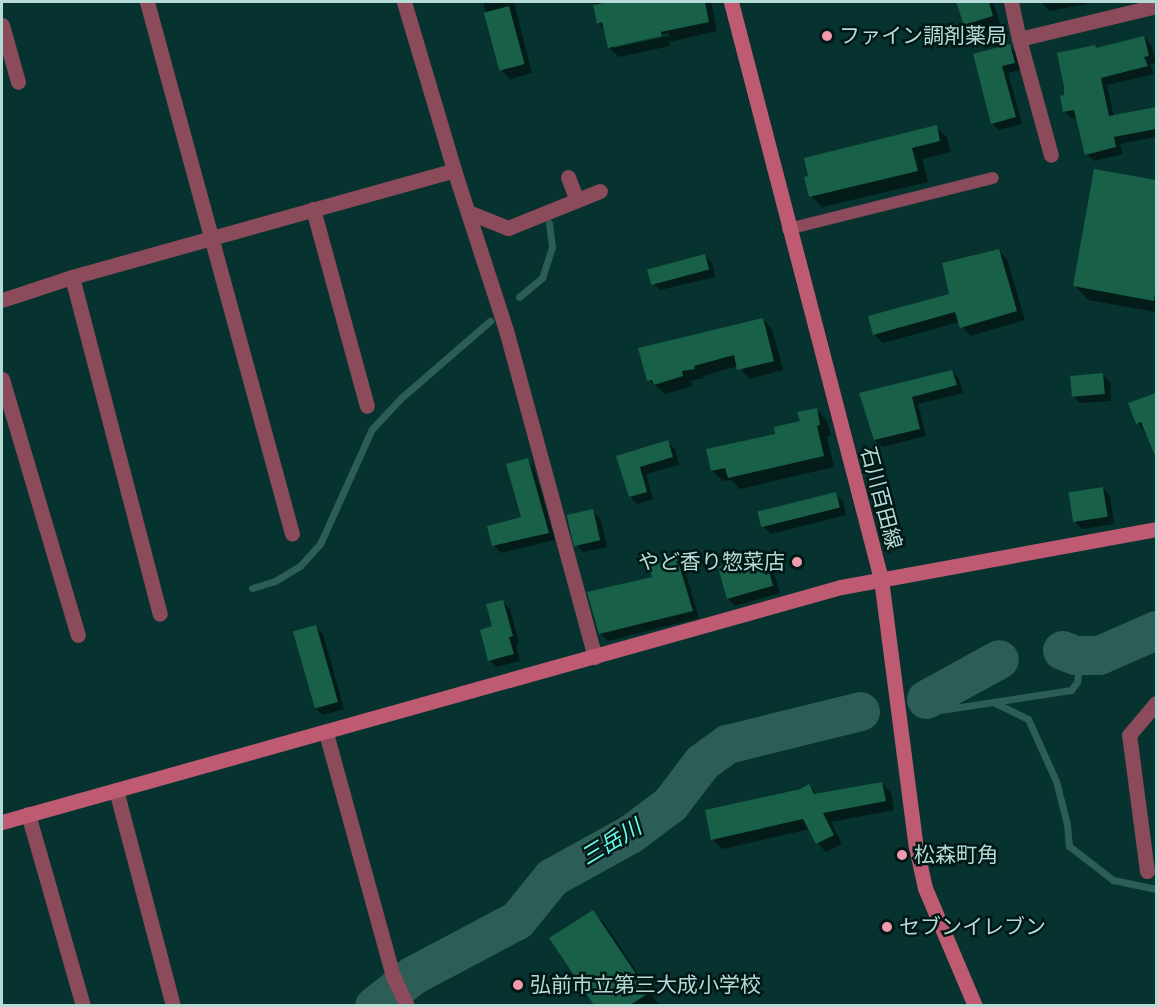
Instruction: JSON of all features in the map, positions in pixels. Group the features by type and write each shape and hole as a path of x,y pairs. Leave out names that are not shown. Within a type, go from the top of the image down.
{"street":[{"path":"147,2 292,534"},
{"path":"404,2 454,170 506,330 595,657"},
{"name":"石川百田線","path":"730,2 881,579 918,857 925,888 975,1005"},
{"path":"1011,2 1051,155"},
{"path":"1019,39 1156,6"},
{"path":"2,25 18,82"},
{"path":"2,300 72,277 454,170"},
{"path":"568,177 577,200"},
{"path":"468,213 507,228 600,191"},
{"path":"313,209 367,406"},
{"path":"72,277 160,614"},
{"path":"2,379 78,636"},
{"path":"2,822 841,587 1156,529"},
{"path":"1147,871 1129,735 1156,703"},
{"path":"326,733 393,976 405,1001"},
{"path":"116,790 173,1005"},
{"path":"28,814 83,1005"}],"lane":[{"path":"788,229 993,178"}],"building":[{"path":"609,2 705,2 709,22 661,32 662,36 608,48 602,22 597,24 593,5"},
{"path":"956,2 989,2 993,16 964,25"},
{"path":"509,6 525,64 499,71 484,13"},
{"path":"1144,36 1149,56 1144,57 1148,66 1101,78 1109,116 1156,107 1156,129 1114,137 1116,147 1085,155 1074,110 1063,112 1060,96 1064,95 1064,87 1057,53 1095,45 1096,48"},
{"path":"1010,44 1015,63 1002,66 1016,117 991,124 973,54"},
{"path":"937,125 940,141 912,148 918,171 809,197 804,177 808,176 804,158"},
{"path":"1094,169 1156,180 1154,301 1073,286"},
{"path":"999,249 1017,311 960,328 955,312 873,335 868,316 949,294 942,263"},
{"path":"705,254 709,269 651,285 647,270"},
{"path":"763,318 774,361 737,370 734,355 694,366 695,369 682,371 683,376 654,385 652,380 647,381 638,348"},
{"path":"952,370 957,385 912,397 920,429 874,440 859,393"},
{"path":"1103,373 1105,394 1072,397 1070,376"},
{"path":"1156,393 1156,458 1141,422 1136,424 1128,403"},
{"path":"817,408 820,425 817,426 824,456 728,478 725,468 711,471 706,449 775,434 774,427 800,421 797,412"},
{"path":"668,440 673,457 640,467 647,492 629,497 616,456"},
{"path":"528,458 549,533 492,546 487,526 521,517 506,464"},
{"path":"1103,487 1108,517 1073,522 1068,492"},
{"path":"836,492 840,508 761,527 757,512"},
{"path":"593,509 600,540 574,546 567,515"},
{"path":"764,554 773,586 727,599 718,567"},
{"path":"677,558 693,611 599,634 587,592 652,577 649,566"},
{"path":"503,600 513,636 509,637 514,654 488,661 480,630 492,626 486,604"},
{"path":"316,625 338,702 315,709 293,632"},
{"path":"882,782 886,801 823,813 834,835 816,844 803,819 711,840 705,810 800,789 809,784 814,794"},
{"path":"593,910 649,993 630,1005 594,1005 549,938"}],"waterway":[{"path":"519,297 542,278 552,247 549,223"},
{"path":"252,588 275,581 300,566 320,544 372,429 401,398 490,321"},
{"path":"1062,650 1075,655 1099,655 1156,630"},
{"path":"993,702 1071,690 1077,682 1079,665 1086,656"},
{"path":"926,699 999,659"},
{"path":"940,710 993,702 1028,719 1056,781 1067,824 1069,846 1113,880 1156,889"},
{"name":"三岳川","path":"374,1006 413,975 517,920 552,877 630,834 670,804 702,762 727,744 860,711"}],"place":[{"name":"ファイン調剤薬局","path":"827,36"},
{"name":"やど香り惣菜店","path":"797,562"},
{"name":"松森町角","path":"902,855"},
{"name":"セブンイレブン","path":"887,927"},
{"name":"弘前市立第三大成小学校","path":"518,985"}]}
